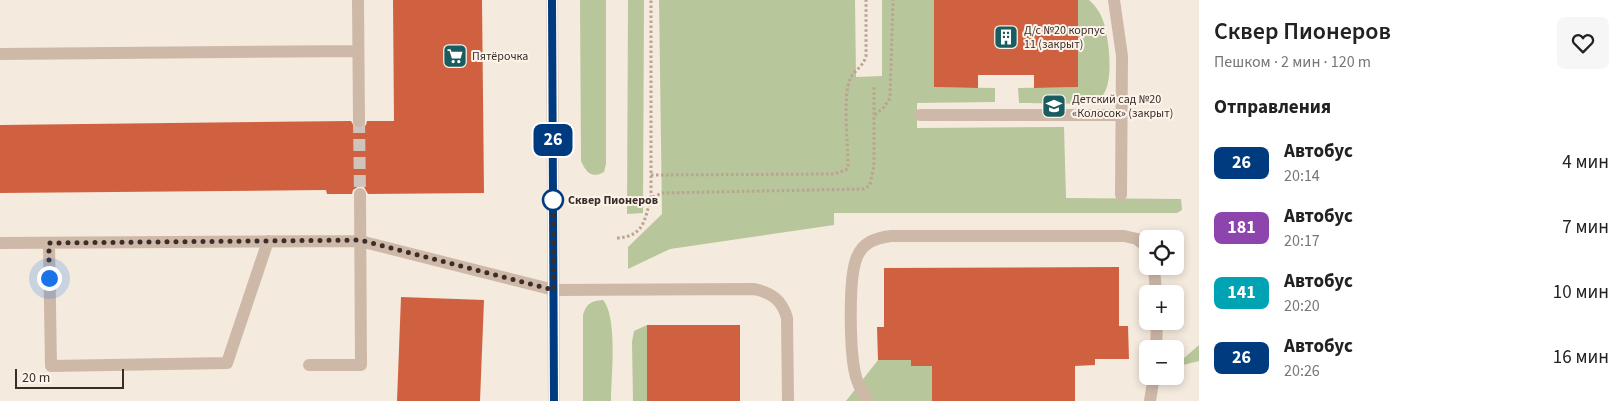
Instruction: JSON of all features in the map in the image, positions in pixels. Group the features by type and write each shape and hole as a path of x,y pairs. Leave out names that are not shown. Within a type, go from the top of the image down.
{"street":[{"path":"358,0 359,121"},
{"path":"552,0 554,401"},
{"path":"1114,0 1122,56 1121,195"},
{"path":"0,54 358,51"},
{"path":"920,115 1122,115"},
{"path":"309,365 361,365 360,194"},
{"path":"868,401 859,387 853,358 852,281 857,256 864,245 876,238 891,236 1124,236 1139,241"},
{"path":"0,243 360,240 554,290 754,289 764,291 776,297 784,307 787,318 788,401"},
{"path":"49,243 51,366 227,363 268,241"},
{"path":"1150,401 1153,385"}],"path":[{"path":"617,238 626,237 639,230 646,217 651,198 651,0"},
{"path":"650,175 834,174 846,170 848,166 848,90 852,75 864,63 866,56 866,0"},
{"path":"874,116 890,98 893,0"},
{"path":"651,198 672,192 864,189 870,185 874,166 874,87"}],"green space":[{"path":"580,0 606,0 606,164 604,172 596,175 587,171 581,161"},
{"path":"628,0 644,0 643,213 627,214"},
{"path":"659,0 855,0 856,77 882,76 882,0 934,0 934,87 995,88 995,102 917,103 917,128 1064,127 1066,198 1181,199 1182,210 1177,213 834,213 834,225 670,249 628,269 628,247 662,214"},
{"path":"1078,0 1089,0 1097,8 1105,26 1110,60 1108,84 1104,93 1099,99 1084,103 1019,103 1018,88 1078,87"},
{"path":"603,300 608,308 611,320 611,401 583,401 583,315 590,303"},
{"path":"647,325 647,401 633,401 632,342 634,331"},
{"path":"1199,345 1199,361 1184,365 1184,358"},
{"path":"878,360 911,360 912,366 932,366 932,401 846,401"}],"building":[{"path":"393,0 482,0 484,193 368,194 364,187 359,186 353,190 352,194 327,194 326,190 0,193 0,125 351,121 355,128 360,129 366,125 367,121 394,121"},
{"name":"Д/с №20 корпус 11 (закрыт)","path":"934,0 1078,0 1078,87 1034,88 1034,75 978,75 978,88 934,87"},
{"path":"1119,267 1119,326 1128,326 1129,359 1095,359 1095,365 1075,366 1075,401 932,401 932,366 911,366 911,360 878,360 877,327 884,327 884,268"},
{"path":"401,297 484,300 480,401 397,401"},
{"path":"647,325 740,325 740,401 647,401"}],"tunnel":[{"path":"359,121 360,194"}],"bus line":[{"name":"26","path":"552,0 554,401"}],"place":[{"name":"Д/с №20 корпус 11 (закрыт)","path":"1006,37"},
{"name":"Пятёрочка","path":"455,56"},
{"name":"Детский сад №20 «Колосок» (закрыт)","path":"1054,106"},
{"name":"Сквер Пионеров","path":"553,200"}],"route":[{"path":"49,278 49,243 360,240 554,290 553,193 553,200"}]}
